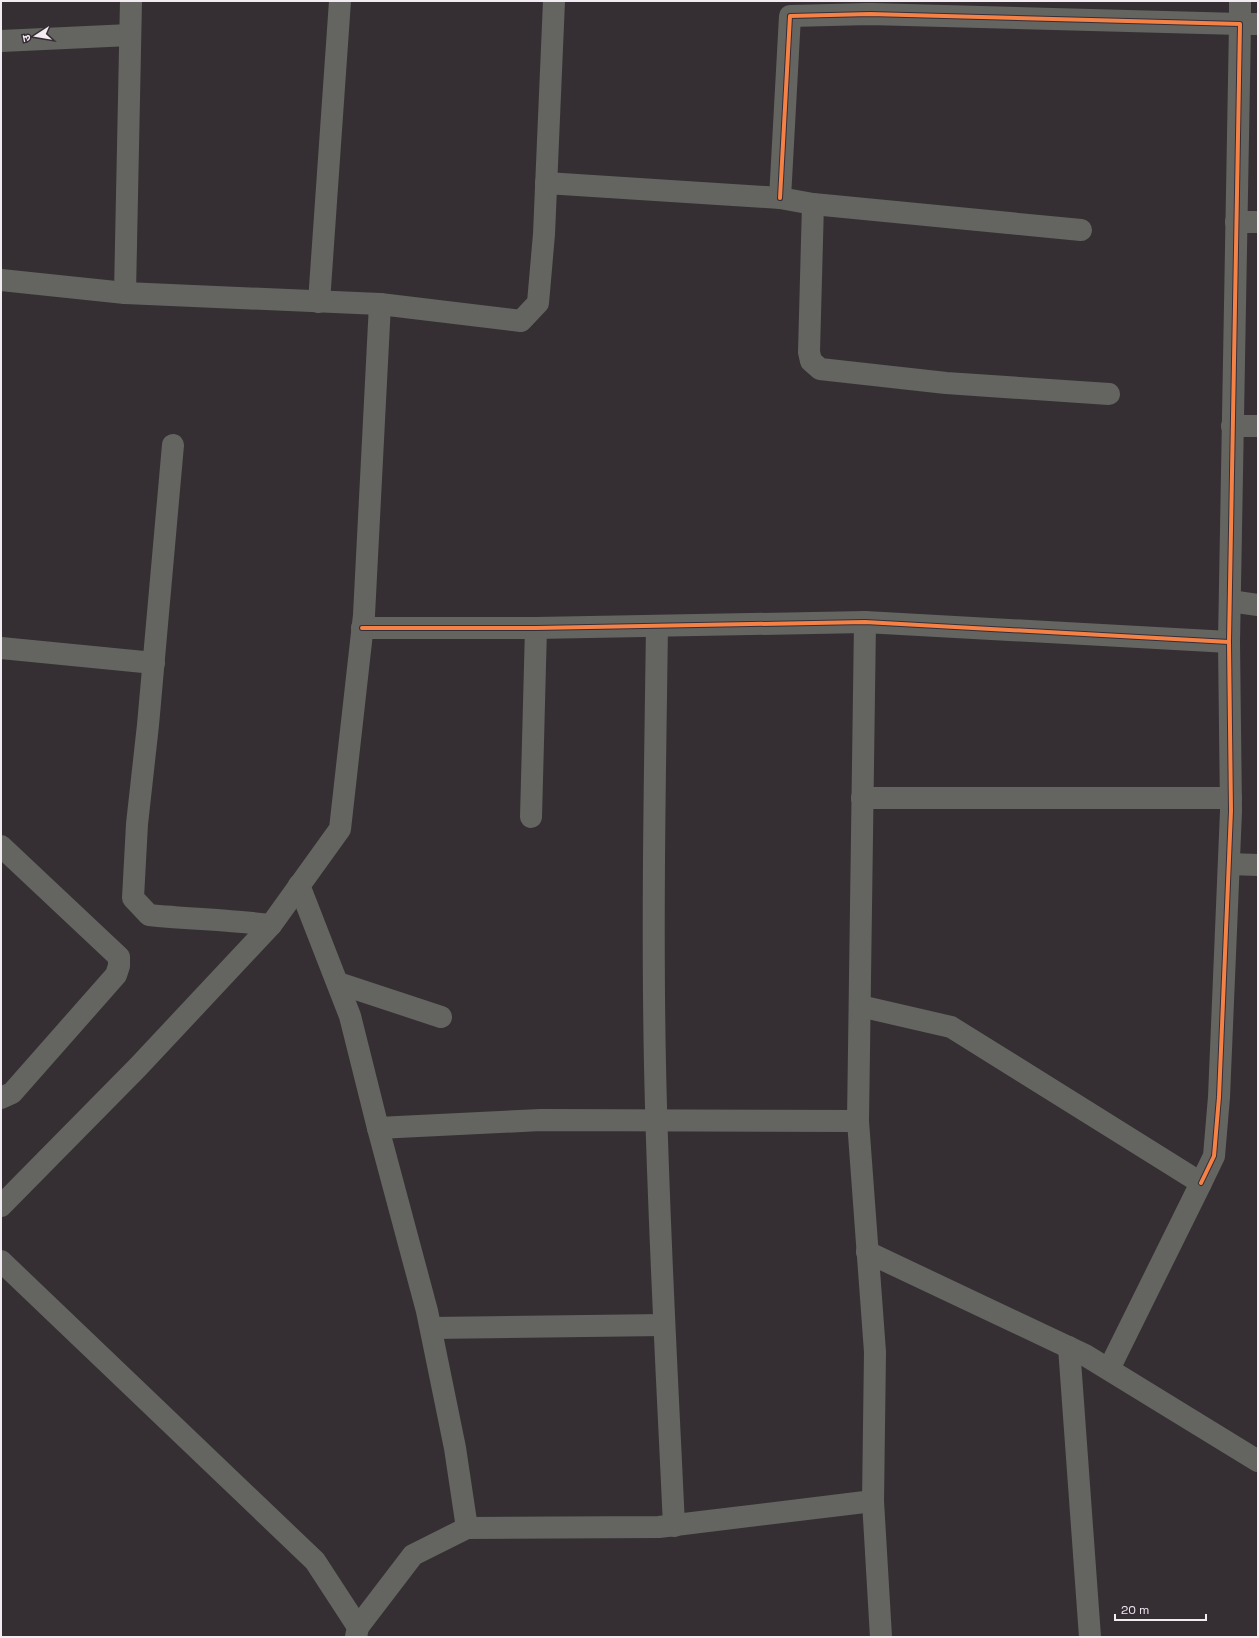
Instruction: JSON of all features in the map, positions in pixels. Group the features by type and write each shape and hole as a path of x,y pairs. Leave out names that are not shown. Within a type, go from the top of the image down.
{"street":[{"path":"125,293 131,1"},
{"path":"319,302 340,1"},
{"path":"1,280 125,293 380,304 521,321 538,303 544,234 554,1"},
{"path":"1108,1369 1214,1156 1219,1090 1231,798 1229,642 1236,222 1249,24 1240,1"},
{"path":"780,198 790,16 1047,10 1249,24"},
{"path":"1,41 130,35"},
{"path":"546,183 780,198 813,204 1081,230"},
{"path":"813,204 809,352 811,361 820,368 946,383 1109,394"},
{"path":"1236,222 1258,222"},
{"path":"1,1206 138,1067 271,925 340,829 362,628 380,304"},
{"path":"1232,426 1258,426"},
{"path":"173,445 154,663 137,824 133,898 149,915 187,919 238,921 271,925"},
{"path":"1230,601 1258,605"},
{"path":"362,628 536,628 865,622 1229,642"},
{"path":"865,622 858,1121 875,1352 873,1501 881,1637"},
{"path":"658,626 653,875 656,1121 674,1526"},
{"path":"531,816 536,628"},
{"path":"1,648 154,663"},
{"path":"862,798 1231,798"},
{"path":"1,846 119,957 120,966 116,975 12,1092 1,1098"},
{"path":"1229,864 1258,865"},
{"path":"299,885 350,1016 431,1328 455,1448 467,1528"},
{"path":"338,982 441,1017"},
{"path":"860,1006 951,1027 1201,1183"},
{"path":"378,1128 541,1120 858,1121"},
{"path":"867,1252 1085,1355 1258,1461"},
{"path":"1,1261 314,1561 357,1632 413,1555 467,1528 674,1526 873,1501"},
{"path":"431,1328 664,1325"},
{"path":"1069,1347 1090,1637"}],"cycle path":[{"path":"780,198 790,16 870,14 1240,24 1229,642"},
{"path":"362,628 536,628 865,622 1229,642 1231,811 1219,1097 1214,1156 1201,1183"}]}
